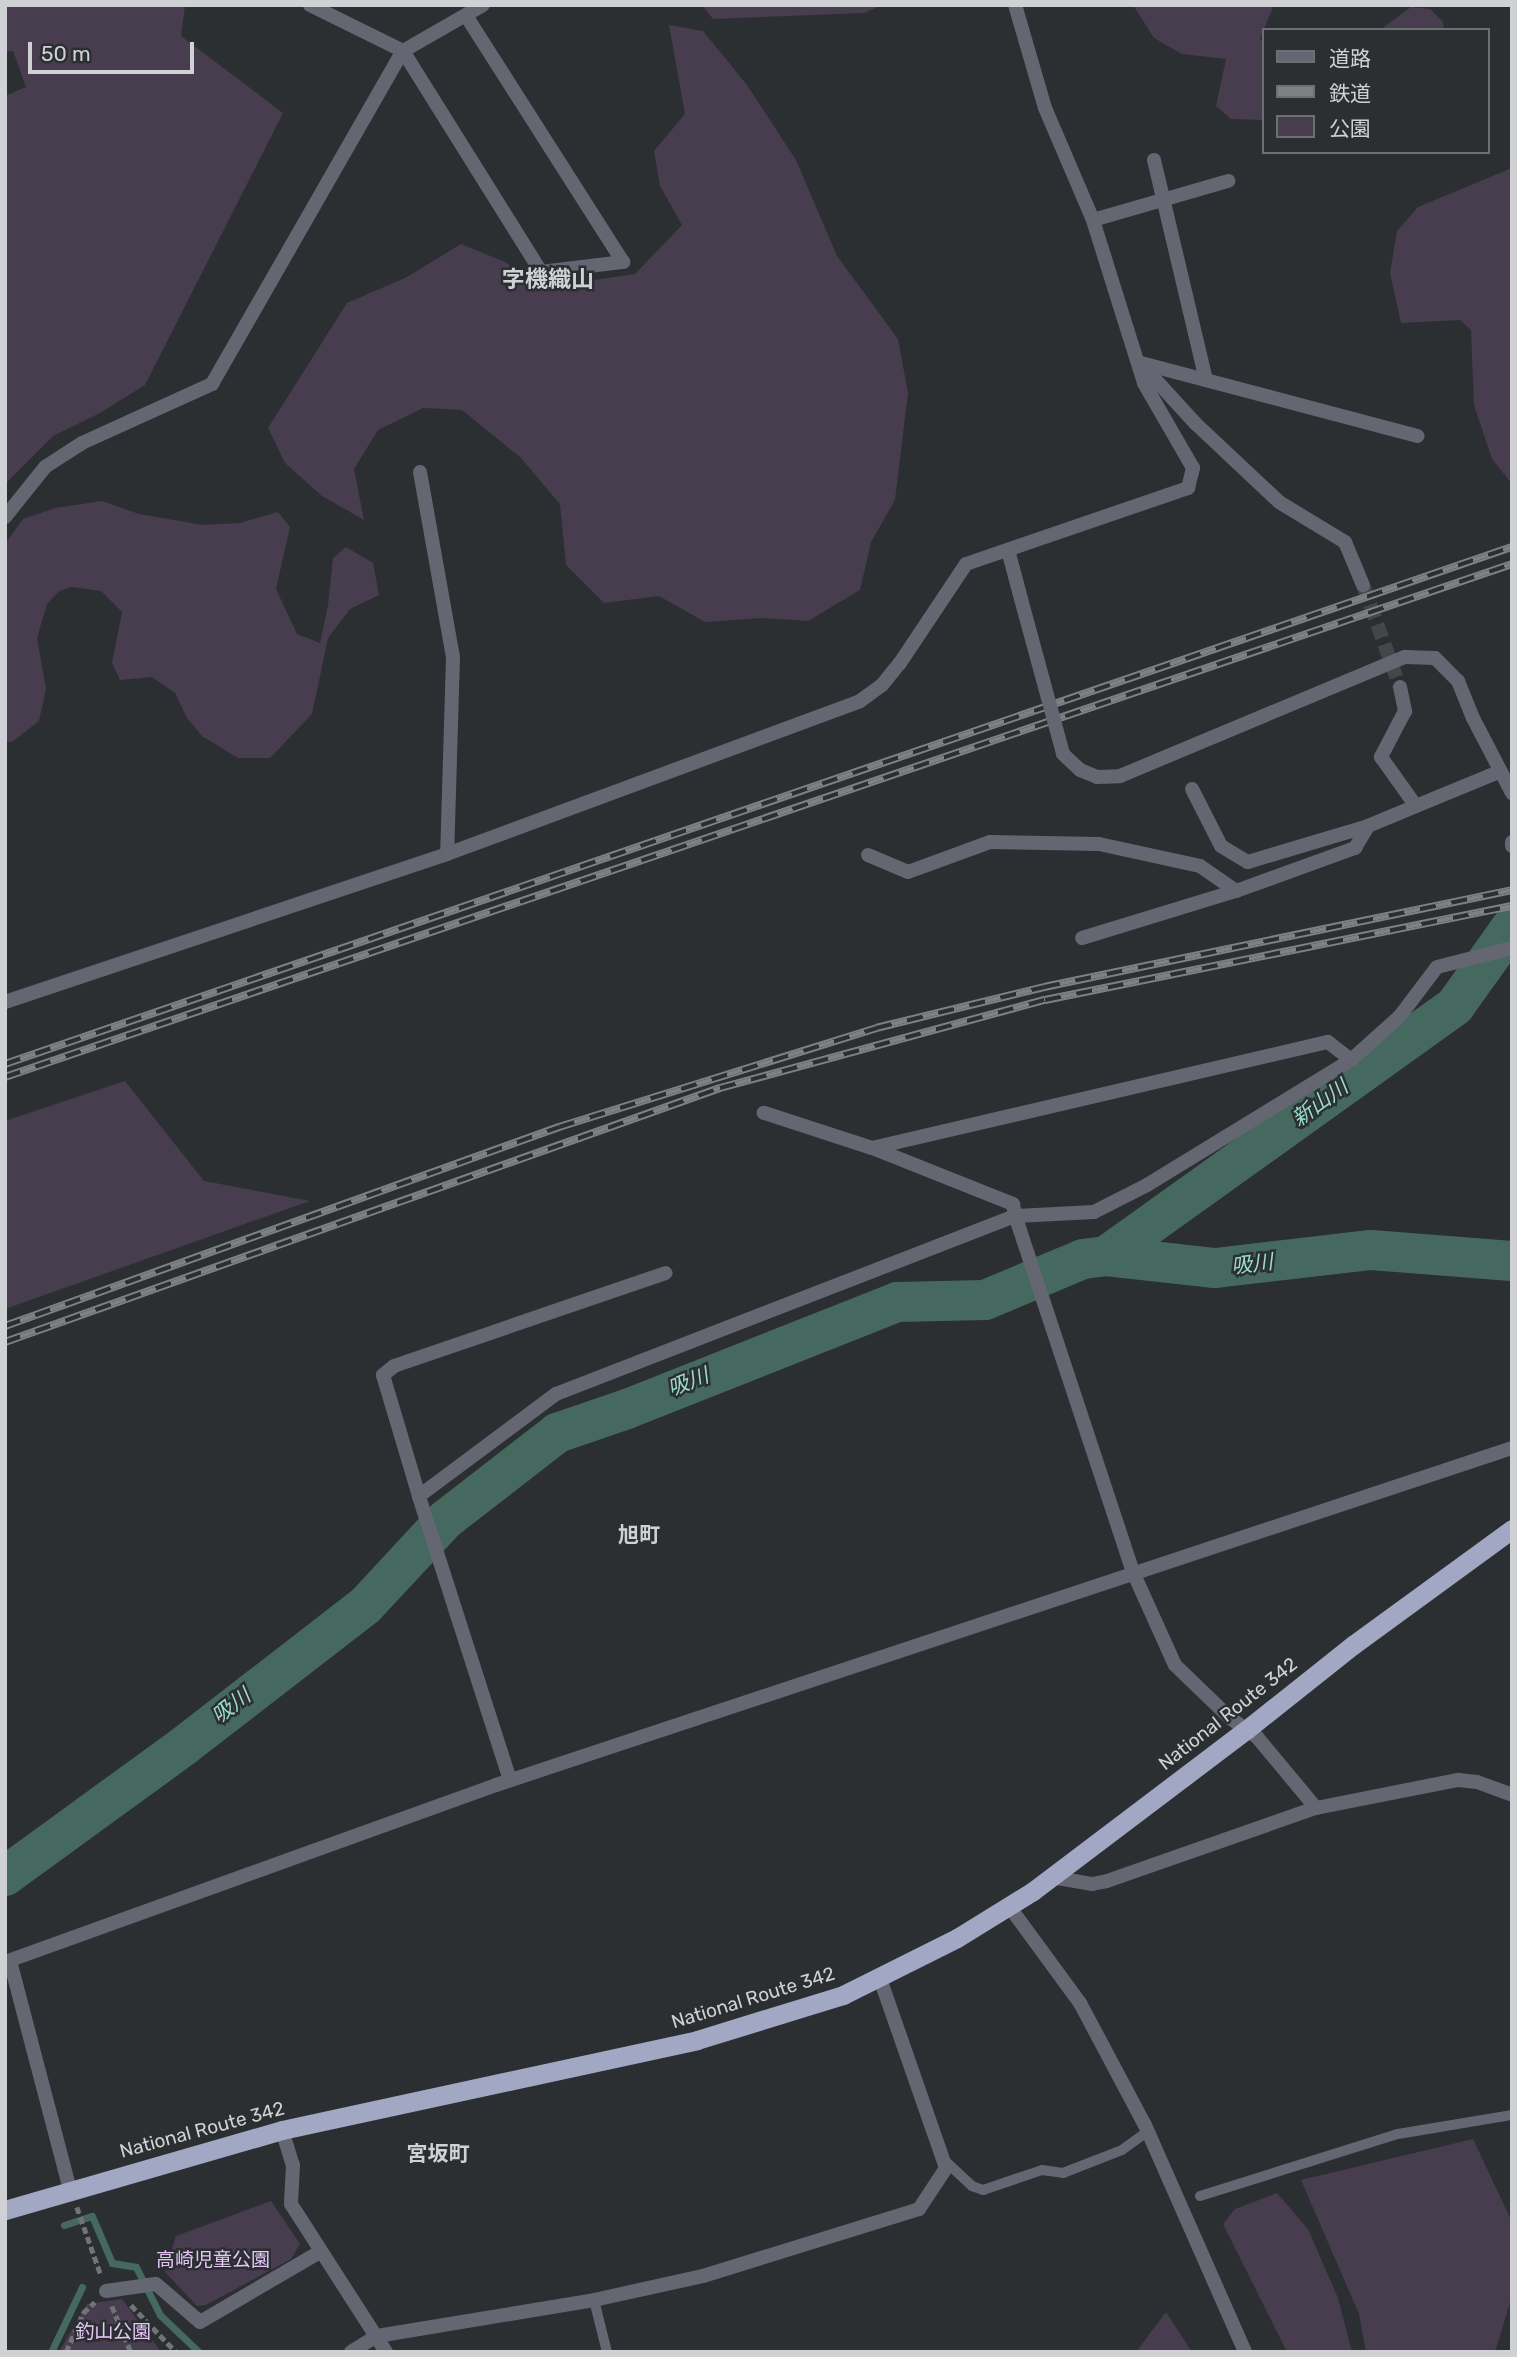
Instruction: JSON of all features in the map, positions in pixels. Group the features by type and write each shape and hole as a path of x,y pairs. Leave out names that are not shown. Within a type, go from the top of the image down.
{"highway":[{"name":"National Route 342","path":"5,2210 282,2130 696,2040 792,2013 880,1978 957,1938 1052,1877 1246,1730 1353,1644 1512,1530"}],"street":[{"path":"310,5 403,51 541,272 623,262 467,17"},
{"path":"5,517 45,467 82,443 212,383 403,51 467,17 483,5"},
{"path":"5,1002 447,854 860,701 882,685 900,663 966,564 1188,488 1193,468 1144,383 1140,363 1093,220 1045,108 1015,5"},
{"path":"1154,160 1206,380"},
{"path":"1093,220 1228,181"},
{"path":"1140,363 1418,436"},
{"path":"1140,363 1195,422 1279,502 1346,542 1363,585"},
{"path":"420,472 453,657 447,854"},
{"path":"1009,550 1063,754 1080,770 1097,777 1120,776 1405,657 1435,658 1458,681 1499,772 1512,793"},
{"path":"1400,687 1405,711 1381,757 1416,806"},
{"path":"1192,789 1221,846 1248,863 1368,826 1499,772"},
{"path":"1082,938 1236,891 1355,848 1368,826"},
{"path":"868,855 908,872 990,842 1099,844 1200,866 1236,891"},
{"path":"419,1496 556,1394 1015,1216 1094,1212 1147,1185 1351,1060 1400,1016 1437,967 1507,950"},
{"path":"872,1148 1328,1042 1351,1060"},
{"path":"764,1113 872,1148 1013,1204 1133,1572 1175,1665 1246,1730 1258,1737 1316,1808"},
{"path":"510,1780 383,1375 394,1366 665,1272"},
{"path":"71,2190 8,1961 510,1780 1512,1448"},
{"path":"1052,1877 1092,1884 1107,1881 1316,1808 1458,1780 1477,1782 1512,1795"},
{"path":"1009,1906 1080,2003 1148,2131 1245,2352"},
{"path":"351,2352 377,2336 594,2300 703,2276 919,2209 946,2168 880,1978"},
{"path":"282,2130 293,2165 291,2204 386,2352"},
{"path":"106,2291 156,2284 200,2322 320,2252"}],"lane":[{"path":"1199,2196 1398,2134 1512,2115"},
{"path":"943,2159 972,2186 983,2190 1042,2170 1063,2173 1122,2150 1148,2131"},
{"path":"594,2300 607,2352"}],"path":[{"path":"71,2190 106,2291 131,2352"},
{"path":"66,2352 83,2313 106,2291"},
{"path":"106,2291 128,2302 176,2352"}],"green space":[{"path":"5,5 185,5 181,36 283,113 145,385 100,413 53,436 5,484 5,96 26,87 13,51 5,51"},
{"path":"702,5 882,5 864,13 713,19"},
{"path":"1133,5 1274,5 1260,38 1262,120 1231,119 1216,106 1226,59 1182,54 1154,38"},
{"path":"1411,7 1430,9 1443,22 1444,28 1383,28"},
{"path":"669,25 703,31 747,85 796,160 837,256 898,339 908,393 895,500 871,542 860,590 808,621 763,618 705,622 659,596 604,603 566,565 560,504 521,458 462,410 423,408 378,430 354,469 364,520 322,496 285,463 268,428 347,303 407,277 461,244 505,262 541,288 635,274 682,225 660,186 654,151 685,114"},
{"path":"1512,168 1512,484 1492,459 1474,405 1471,330 1460,320 1401,323 1390,273 1397,231 1418,207"},
{"path":"102,501 139,514 203,525 240,523 278,512 290,527 276,589 297,634 320,643 328,605 333,558 346,547 373,563 379,595 350,609 328,638 312,714 270,758 238,758 202,736 187,718 175,693 152,677 120,680 112,663 122,612 101,591 72,587 59,591 47,604 37,638 46,689 39,721 12,742 5,741 5,544 23,519 55,508"},
{"path":"125,1081 204,1181 310,1201 5,1309 5,1121"},
{"path":"1473,2139 1512,2222 1512,2296 1495,2352 1366,2352 1359,2314 1301,2180"},
{"path":"1277,2193 1308,2229 1338,2298 1352,2352 1287,2352 1223,2224 1235,2209"},
{"name":"高崎児童公園","path":"271,2201 300,2244 291,2259 206,2305 197,2306 165,2272 176,2236"},
{"name":"釣山公園","path":"122,2299 161,2352 59,2352 87,2304"},
{"path":"1166,2312 1192,2352 1136,2352"}],"waterway":[{"name":"新山川","path":"1106,1256 1455,1006 1512,926"},
{"name":"吸川","path":"5,1876 185,1745 365,1606 445,1520 557,1433 627,1409 897,1302 985,1300 1083,1259 1106,1256 1215,1268 1371,1250 1512,1261"},
{"path":"64,2225 92,2216 112,2263 136,2267 160,2315 199,2352"},
{"path":"51,2352 82,2287"}],"tunnel":[{"path":"1363,585 1400,687"}],"railway":[{"path":"5,1064 1512,547"},
{"path":"5,1077 1512,564"},
{"path":"5,1326 559,1127 876,1028 1044,987 1512,890"},
{"path":"5,1342 720,1088 1045,1000 1512,906"}],"district":[{"name":"字機織山","path":"548,279"},
{"name":"旭町","path":"639,1535"},
{"name":"宮坂町","path":"438,2154"}]}
